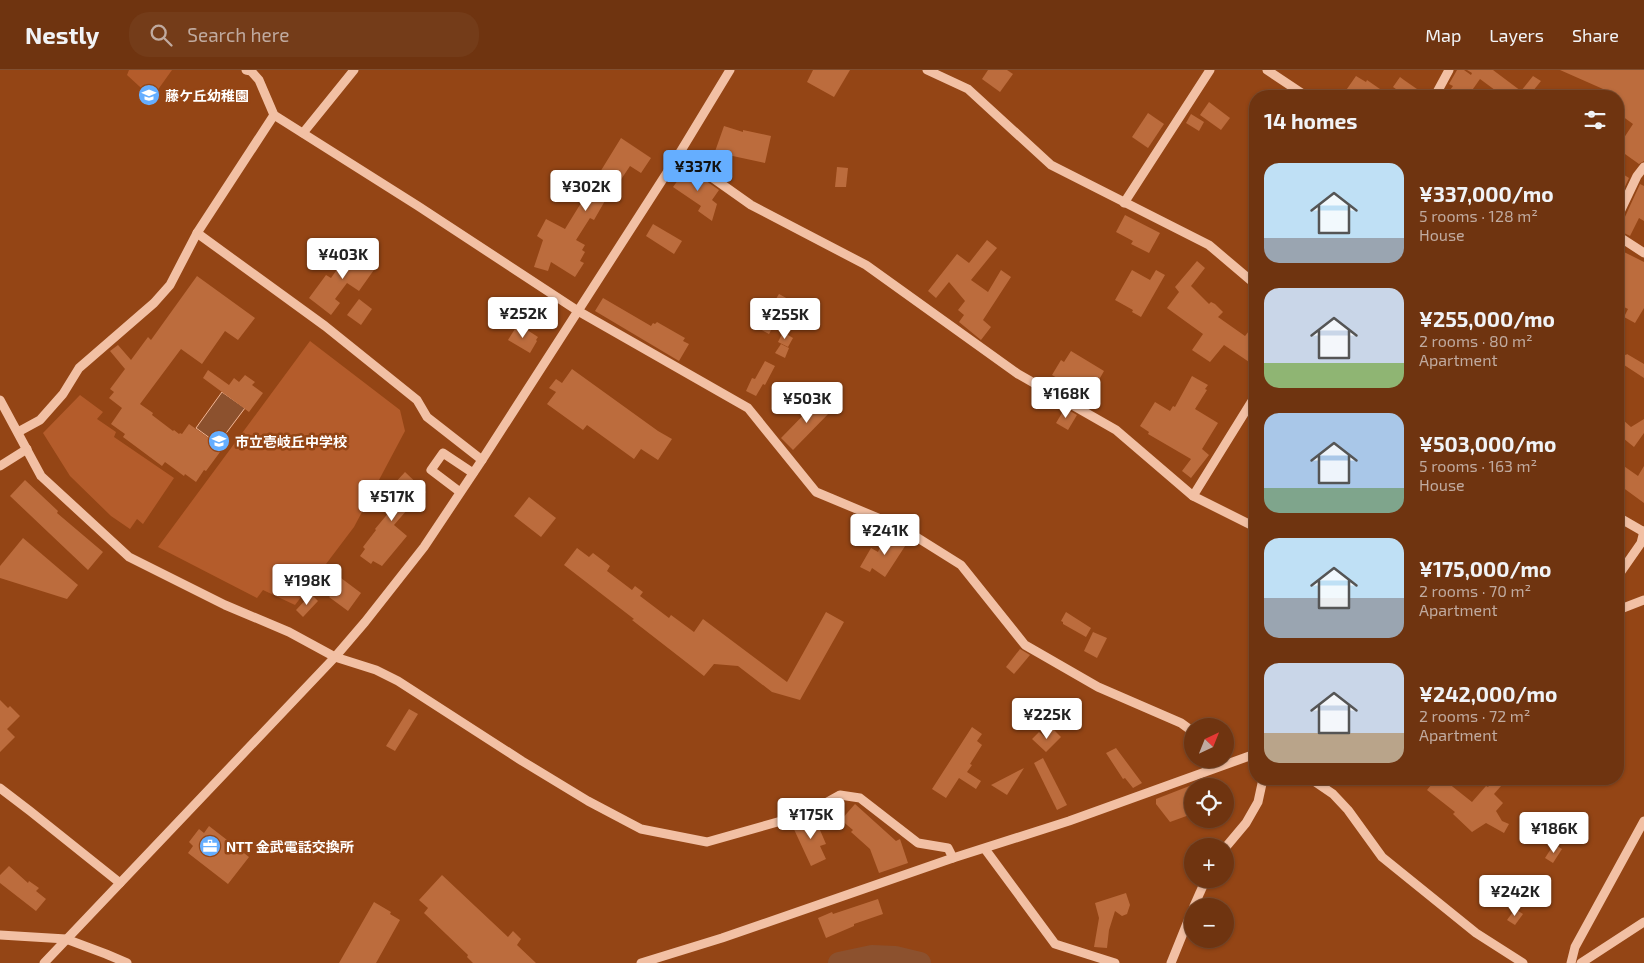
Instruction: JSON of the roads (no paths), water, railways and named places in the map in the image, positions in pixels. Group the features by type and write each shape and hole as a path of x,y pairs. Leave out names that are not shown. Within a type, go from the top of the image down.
{"street":[{"path":"246,70 250,70 259,80 274,115 418,206 578,311 748,408 816,492 902,528 962,565 1025,645 1098,687 1184,725"},
{"path":"303,133 354,70"},
{"path":"44,963 335,657 424,547 679,154 730,70"},
{"path":"927,70 968,89 1050,165 1209,245 1249,279"},
{"path":"1124,203 1210,70"},
{"path":"1267,70 1297,90"},
{"path":"1438,90 1449,70"},
{"path":"18,432 40,420 63,394 79,368 154,303 170,285 197,233 274,115"},
{"path":"679,154 751,205 866,266 1018,374 1116,430 1193,496 1249,524"},
{"path":"1624,203 1637,176 1644,167"},
{"path":"197,233 325,326 417,400 427,418 482,460"},
{"path":"1624,240 1644,253"},
{"path":"0,400 42,476 129,557 225,605 289,632 335,657 376,670 398,681 522,761 588,801 641,829 706,842 806,814 840,795 860,798 918,843 948,848 952,858"},
{"path":"1193,496 1249,406"},
{"path":"0,466 27,449"},
{"path":"460,492 431,470 443,453 473,473"},
{"path":"1624,520 1644,532 1642,543 1624,568"},
{"path":"1624,608 1644,600"},
{"path":"1234,761 1249,756"},
{"path":"641,963 722,938 952,858 1069,821 1214,768"},
{"path":"1233,838 1246,823 1258,802 1262,785"},
{"path":"1320,785 1333,794 1348,810 1382,857 1476,933 1523,963"},
{"path":"0,788 120,884"},
{"path":"1571,963 1575,947 1644,821"},
{"path":"985,849 1055,944 1115,963"},
{"path":"1581,963 1644,922"},
{"path":"1172,963 1184,932"},
{"path":"0,935 66,939 127,963"}],"waterway":[{"path":"839,963 872,956 895,957 920,963"}],"place":[{"name":"藤ケ丘幼稚園","path":"149,95"},
{"name":"市立壱岐丘中学校","path":"219,441"},
{"name":"NTT 金武電話交換所","path":"210,846"}]}
